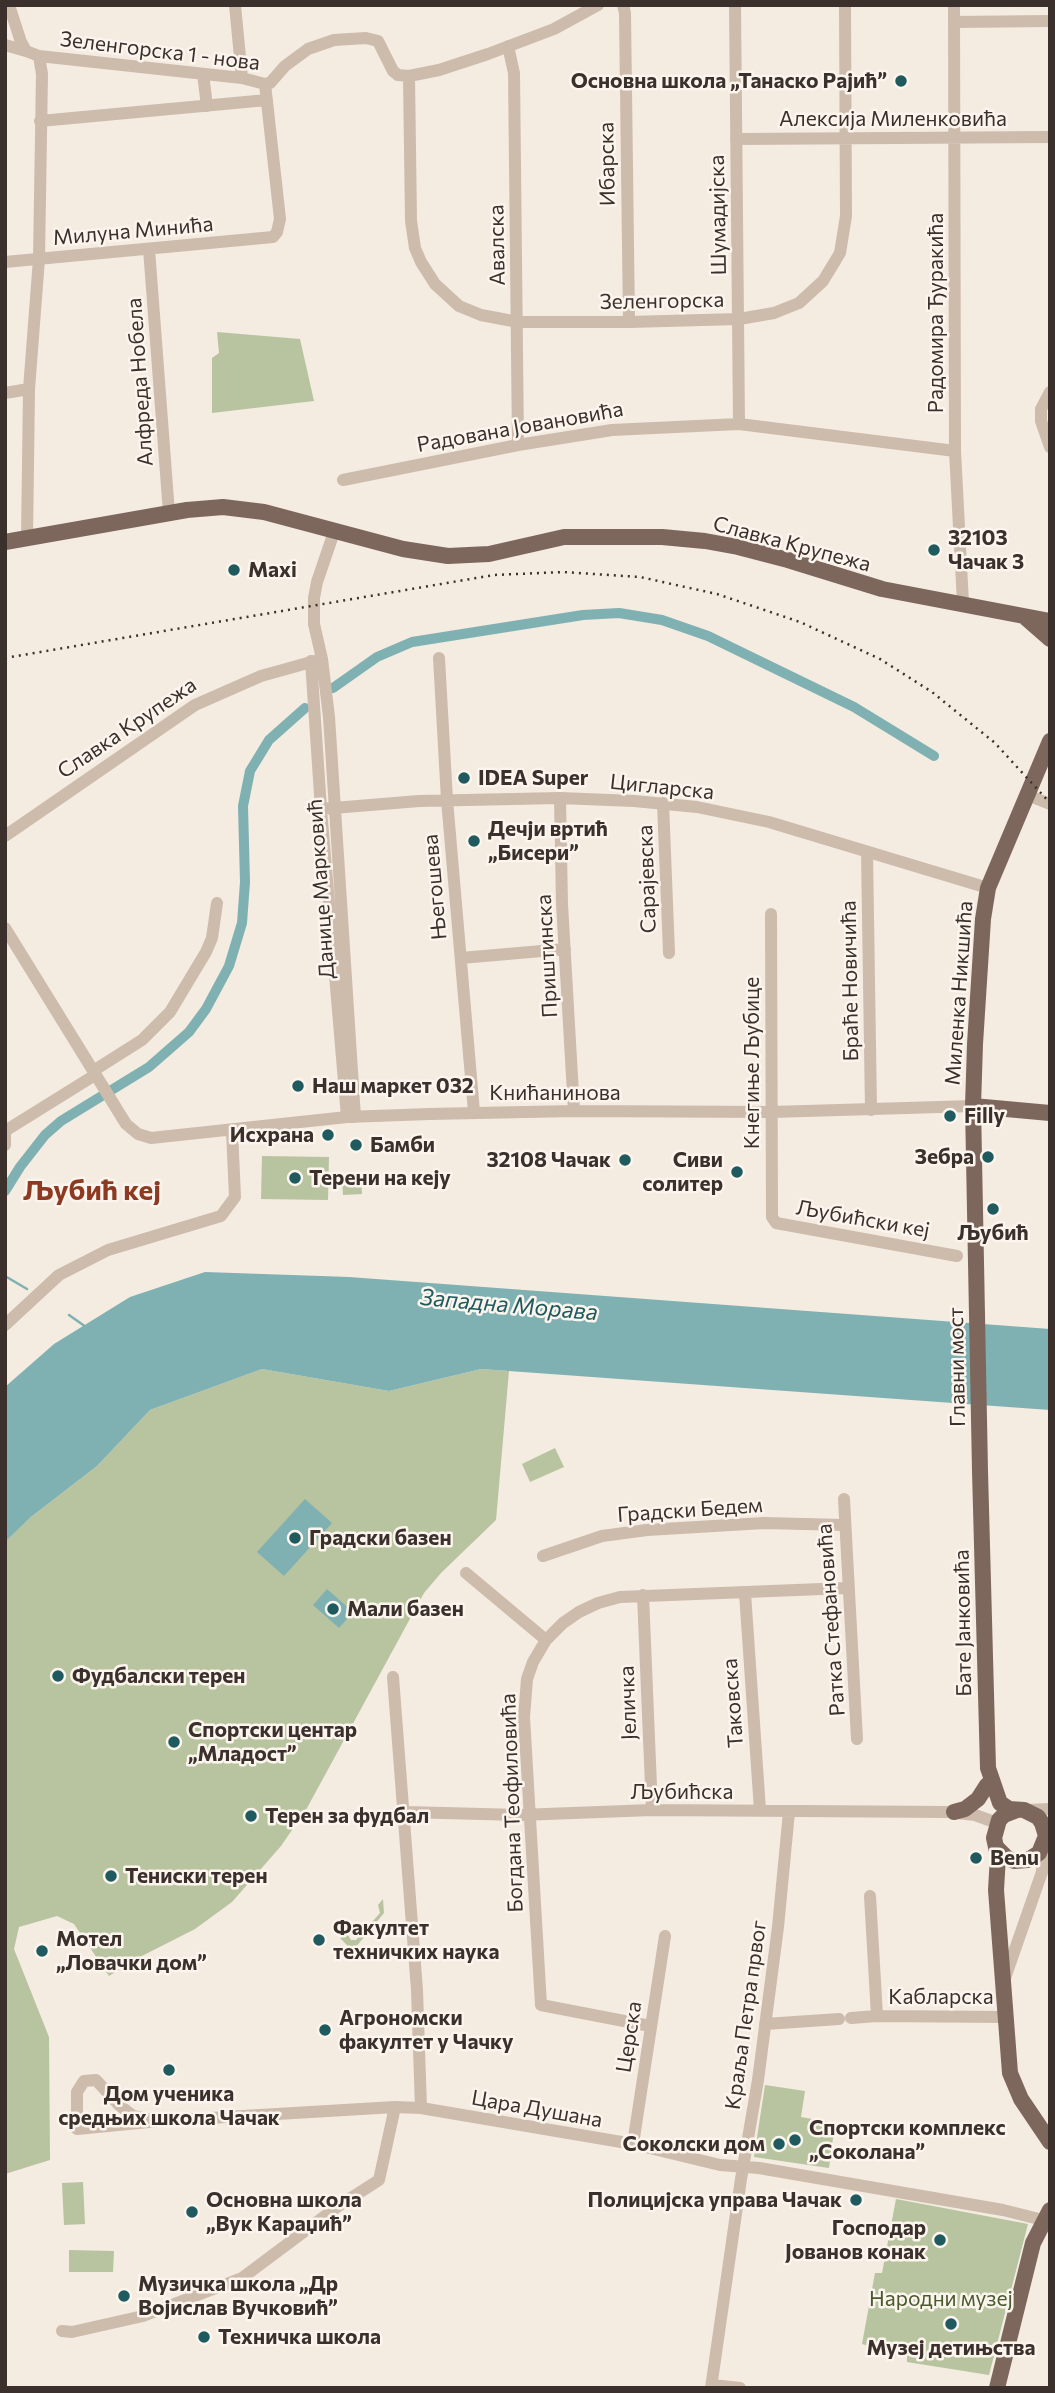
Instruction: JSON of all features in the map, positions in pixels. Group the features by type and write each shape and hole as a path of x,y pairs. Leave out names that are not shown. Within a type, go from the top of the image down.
{"main road":[{"path":"5,542 211,507 244,509 286,517 334,532"},
{"name":"Славка Крупежа","path":"334,532 420,552 459,556 489,554 570,536 639,536 696,540 788,560 873,587 1050,621"},
{"path":"1026,618 1050,639"},
{"name":"Миленка Никшића","path":"977,1262 974,1106 978,976 988,888 1050,741"},
{"path":"974,1106 1050,1113"},
{"name":"Главни мост","path":"977,1262 980,1471"},
{"name":"Бате Јанковића","path":"980,1471 988,1779 996,1832 996,1890 1010,2073 1021,2099 1050,2142"},
{"path":"957,1813 978,1799 988,1779"},
{"name":"Бате Јанковића","path":"988,1779 1000,1803 1021,1810"},
{"path":"996,1890 1004,1872 1034,1857 1046,1836 1038,1817 1021,1810 1003,1815 996,1832 1007,1858 1022,1861"},
{"path":"997,2388 1032,2246 1047,2215"}],"street":[{"path":"235,5 242,78"},
{"path":"409,76 439,70 554,29 598,5"},
{"name":"Ибарска","path":"623,5 629,322"},
{"name":"Шумадијска","path":"735,5 740,424"},
{"name":"Зеленгорска","path":"409,76 411,221 421,262 435,284 459,306 481,315 518,321 739,319 774,313 799,303 823,281 840,253 846,216 845,5"},
{"name":"Радомира Ђуракића","path":"954,5 956,451 963,603"},
{"path":"8,9 26,51"},
{"path":"954,22 1050,21"},
{"name":"Зеленгорска 1 - нова","path":"5,45 39,56 242,78 265,84 270,83 285,66 308,49 334,40 366,38 378,41 393,71 398,75 409,76"},
{"name":"Авалска","path":"508,46 513,73 519,444"},
{"path":"27,538 29,390 38,259 39,56"},
{"path":"203,74 208,106"},
{"path":"40,121 267,100 265,84"},
{"name":"Милуна Минића","path":"5,262 273,237 280,219 267,100"},
{"name":"Алексија Миленковића","path":"736,139 1050,137"},
{"name":"Алфреда Нобела","path":"149,249 169,513"},
{"path":"5,393 29,390"},
{"path":"1050,392 1041,409 1041,421 1050,447"},
{"name":"Радована Јовановића","path":"343,480 519,444 612,430 740,424 956,451"},
{"path":"317,660 314,598 334,532"},
{"name":"Његошева","path":"439,658 447,800 474,1112"},
{"name":"Данице Марковић","path":"317,660 335,807 351,1117"},
{"name":"Данице Марковић","path":"317,660 321,808 351,1117"},
{"name":"Славка Крупежа","path":"5,836 195,705 243,682 317,660"},
{"path":"1027,795 1050,804"},
{"name":"Цигларска","path":"321,808 447,800 560,798 697,807 769,822 988,888"},
{"name":"Приштинска","path":"560,798 574,1111"},
{"name":"Сарајевска","path":"663,803 669,953"},
{"name":"Браће Новичића","path":"867,852 871,1110"},
{"path":"5,1145 5,1133 97,1077 142,1040 170,1012 206,952 212,938 217,903"},
{"name":"Кнегиње Љубице","path":"770,1211 771,914"},
{"path":"5,928 97,1077"},
{"path":"461,958 565,949"},
{"name":"Книћанинова","path":"97,1077 126,1124 151,1138 351,1117 474,1112 772,1112 974,1106"},
{"path":"5,1325 59,1275 108,1250 221,1216 235,1197 232,1131"},
{"name":"Љубићски кеј","path":"770,1211 776,1223 957,1255"},
{"name":"Ратка Стефановића","path":"844,1499 847,1588 858,1739"},
{"name":"Градски Бедем","path":"543,1556 602,1536 646,1530 764,1522 844,1525"},
{"path":"466,1573 546,1640"},
{"name":"Богдана Теофиловића","path":"650,2026 541,2005 524,1700 533,1662 546,1640 563,1623 579,1612 620,1597 847,1588"},
{"name":"Таковска","path":"745,1593 760,1810"},
{"name":"Јеличка","path":"643,1595 652,1810"},
{"path":"393,1677 418,1990 421,2108"},
{"name":"Љубићска","path":"405,1812 529,1815 652,1810 957,1813 975,1815 996,1832"},
{"path":"1021,1810 1050,1810"},
{"name":"Краља Петра првог","path":"712,2386 765,2024 789,1812"},
{"path":"1002,1984 1042,1872 1046,1836"},
{"name":"Кабларска","path":"870,1896 877,2016"},
{"name":"Церска","path":"633,2144 665,1936"},
{"name":"Кабларска","path":"765,2024 877,2016 1005,2017"},
{"name":"Цара Душана","path":"159,2122 133,2116 96,2080 84,2081 77,2092 77,2129 395,2107 421,2108 633,2144 743,2168 1047,2215"},
{"path":"62,2331 72,2332 143,2316 242,2278 337,2207 379,2180 395,2107"},
{"path":"712,2386 740,2388"}],"green space":[{"path":"217,332 300,339 314,401 212,413 212,358 219,353"},
{"name":"Терени на кеју","path":"262,1156 329,1157 328,1200 261,1199"},
{"path":"361,1177 362,1194 343,1195 342,1178"},
{"name":"Спортски центар „Младост”","path":"262,1369 389,1391 481,1369 509,1371 496,1520 424,1593 307,1808 281,1846 232,1902 195,1929 109,1976 74,1924 57,1916 19,1927 14,1949 49,2037 50,2160 5,2174 5,1542 31,1517 97,1466 150,1410"},
{"path":"555,1448 564,1467 530,1482 522,1464"},
{"path":"383,1899 384,1913 355,1948 350,1948 340,1938 348,1935 351,1940 356,1940 380,1913 378,1905"},
{"name":"Спортски комплекс „Соколана”","path":"765,2085 805,2091 801,2117 835,2123 829,2168 754,2157"},
{"path":"83,2182 85,2224 64,2225 62,2183"},
{"name":"Народни музеј","path":"896,2199 1028,2224 989,2375 907,2362 907,2355 887,2357 875,2354 876,2348 862,2344 875,2273 882,2273"},
{"path":"69,2250 114,2251 113,2272 69,2272"}],"water":[{"name":"Западна Морава","path":"205,1272 349,1277 1050,1329 1050,1410 481,1369 389,1391 262,1369 150,1410 97,1466 31,1517 5,1542 5,1387 54,1344 130,1297"},
{"name":"Градски базен","path":"305,1499 332,1523 284,1576 257,1552"},
{"name":"Мали базен","path":"327,1589 353,1612 339,1628 313,1605"}],"waterway":[{"path":"333,688 377,657 412,642 583,615 619,613 662,620 708,636 854,707 934,756"},
{"path":"5,1191 45,1135 61,1121 149,1067 189,1032 206,1009 229,966 242,923 245,882 243,806 250,771 269,740 305,708"},
{"path":"5,1276 27,1289"},
{"path":"69,1315 86,1327"}],"railway":[{"path":"5,658 494,575 563,572 640,577 717,594 800,622 880,659 932,692 995,743 1050,803"}],"place":[{"name":"Основна школа „Танаско Рајић”","path":"901,81"},
{"name":"32103 Чачак 3","path":"934,550"},
{"name":"Maxi","path":"234,570"},
{"name":"IDEA Super","path":"464,778"},
{"name":"Дечји вртић „Бисери”","path":"474,841"},
{"name":"Наш маркет 032","path":"298,1086"},
{"name":"Filly","path":"950,1116"},
{"name":"Исхрана","path":"328,1135"},
{"name":"Бамби","path":"356,1145"},
{"name":"Зебра","path":"988,1157"},
{"name":"32108 Чачак","path":"625,1160"},
{"name":"Сиви солитер","path":"737,1172"},
{"name":"Терени на кеју","path":"295,1178"},
{"name":"Љубић","path":"993,1209"},
{"name":"Градски базен","path":"295,1538"},
{"name":"Мали базен","path":"333,1609"},
{"name":"Фудбалски терен","path":"58,1676"},
{"name":"Спортски центар „Младост”","path":"174,1742"},
{"name":"Терен за фудбал","path":"251,1816"},
{"name":"Benu","path":"976,1858"},
{"name":"Тениски терен","path":"111,1876"},
{"name":"Факултет техничких наука","path":"319,1940"},
{"name":"Мотел „Ловачки дом”","path":"42,1951"},
{"name":"Агрономски факултет у Чачку","path":"325,2030"},
{"name":"Дом ученика средњих школа Чачак","path":"169,2070"},
{"name":"Спортски комплекс „Соколана”","path":"795,2140"},
{"name":"Соколски дом","path":"779,2144"},
{"name":"Полицијска управа Чачак","path":"856,2200"},
{"name":"Основна школа „Вук Караџић”","path":"192,2212"},
{"name":"Господар Јованов конак","path":"940,2240"},
{"name":"Музичка школа „Др Војислав Вучковић”","path":"124,2296"},
{"name":"Музеј детињства","path":"951,2324"},
{"name":"Техничка школа","path":"204,2337"}],"district":[{"name":"Љубић кеј","path":"92,1191"}]}
